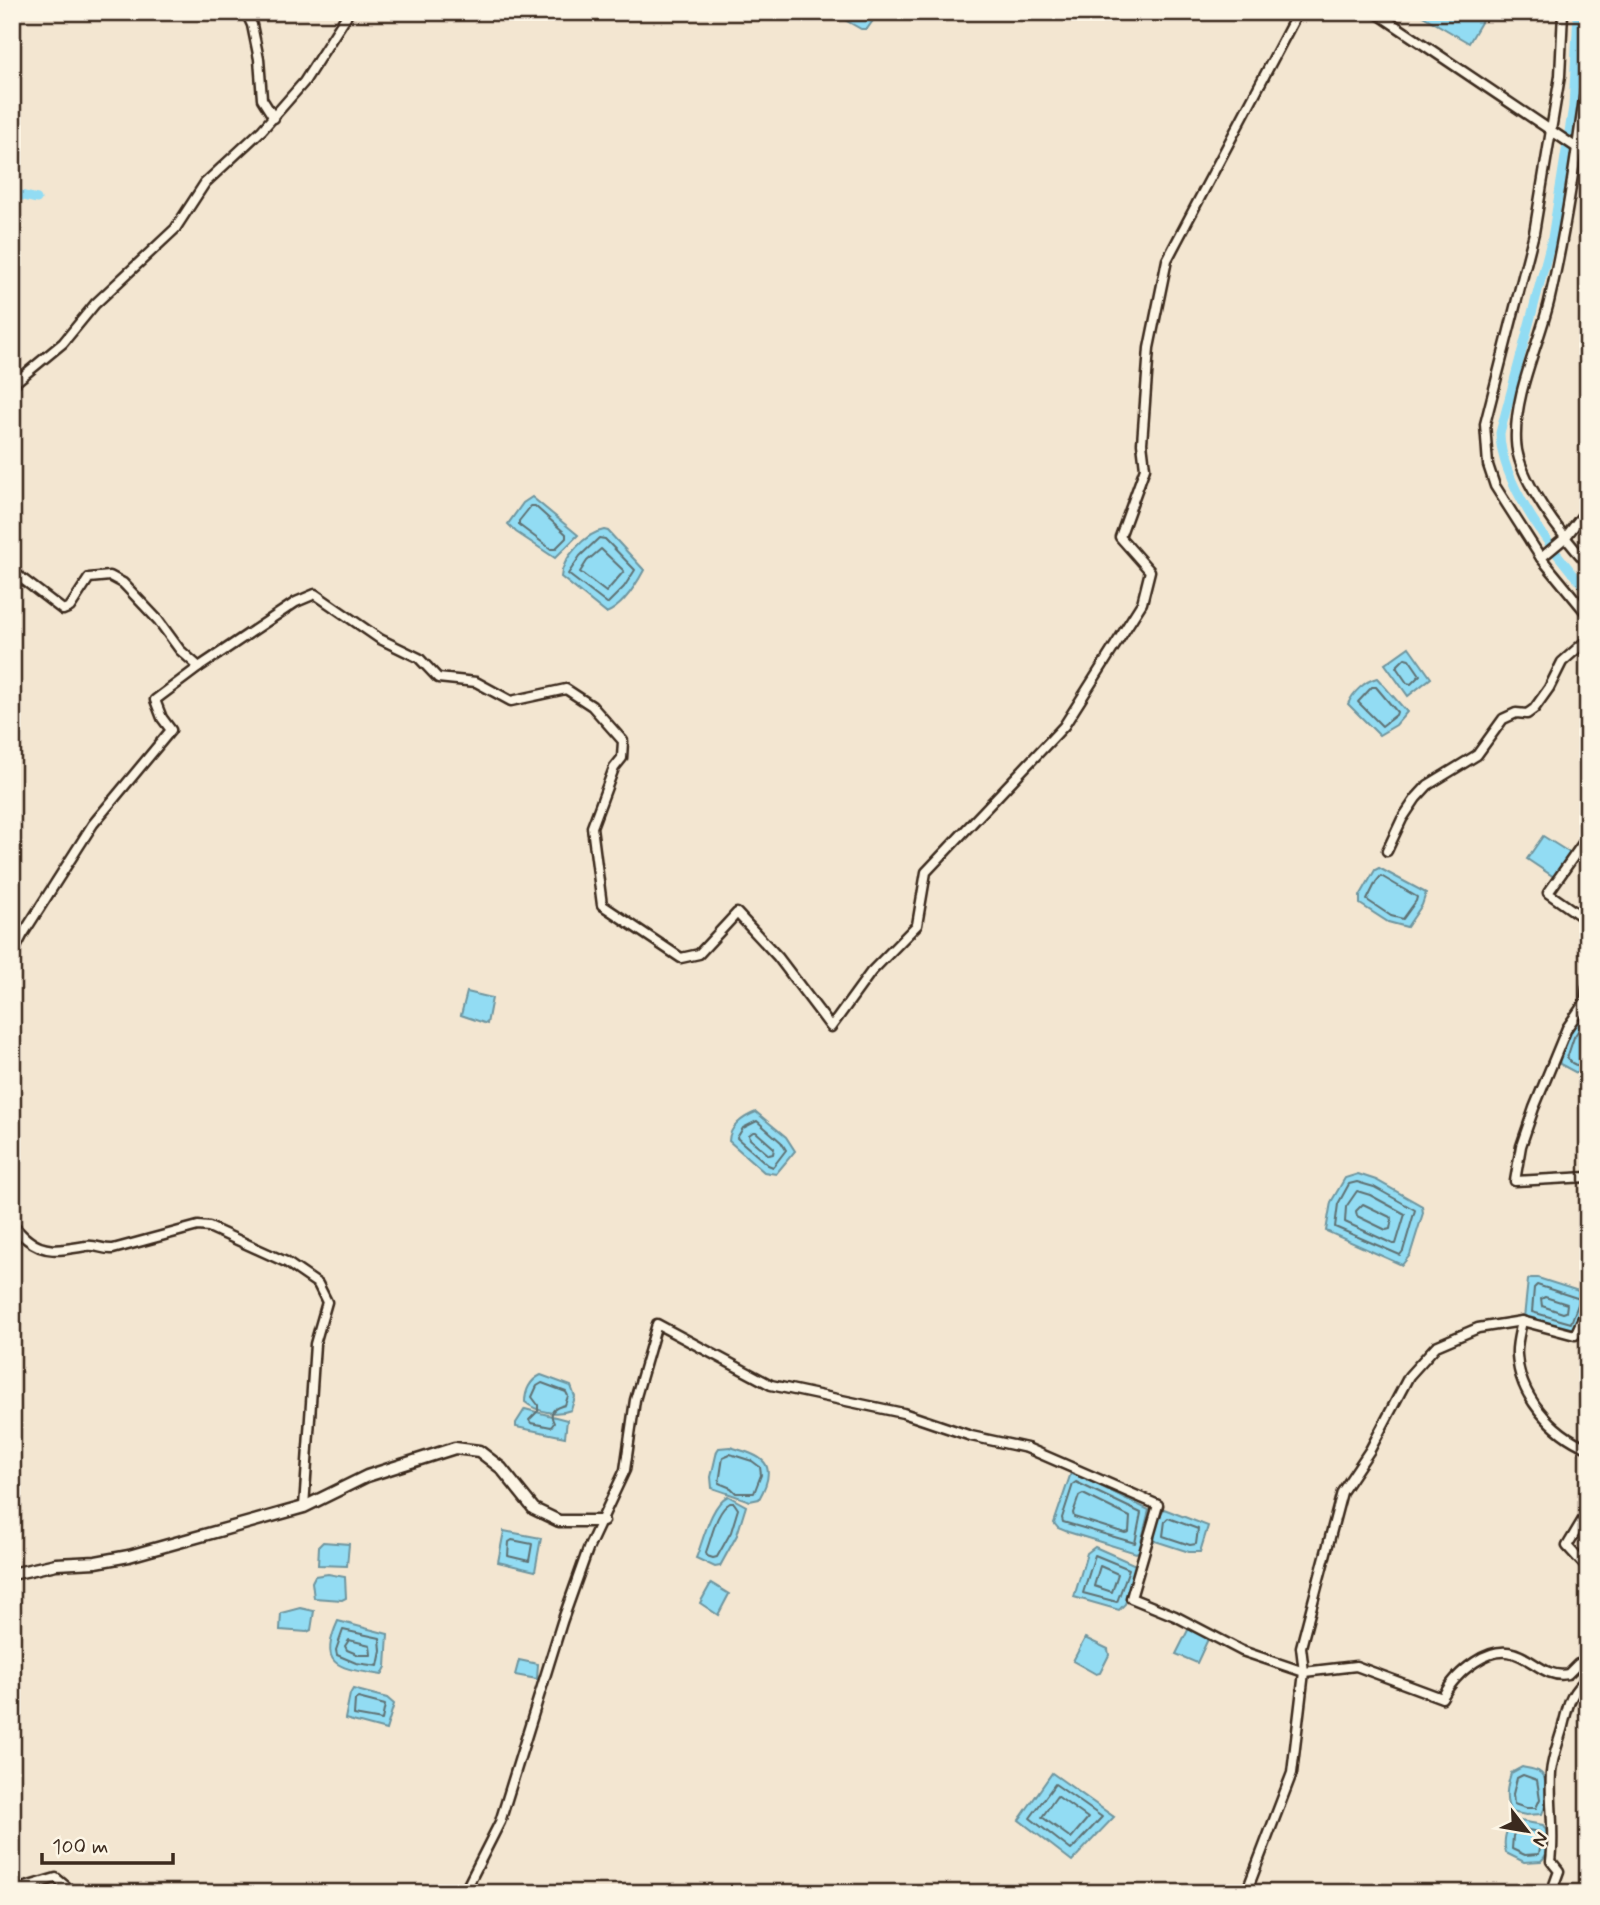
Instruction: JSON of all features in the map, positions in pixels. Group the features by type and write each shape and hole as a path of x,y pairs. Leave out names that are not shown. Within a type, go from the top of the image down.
{"street":[{"path":"246,12 252,24 259,59 262,99 274,118"},
{"path":"12,385 63,343 96,304 176,229 205,183 274,118 304,82 348,12"},
{"path":"12,955 93,824 171,730 162,718 155,700 296,602 315,594 380,639 419,658 438,678 476,682 511,701 566,689 592,706 623,741 622,758 614,768 592,827 602,905 681,958 699,954 737,913 778,957 831,1027 870,972 917,925 926,872 1064,726 1142,603 1150,571 1121,537 1145,468 1142,443 1149,348 1167,260 1298,12"},
{"path":"1375,12 1588,157"},
{"path":"1563,12 1560,76 1534,233 1485,424 1488,465 1495,486 1541,558 1588,615"},
{"path":"1588,70 1564,238 1518,414 1516,444 1526,474 1540,502 1565,538 1588,564"},
{"path":"1541,558 1565,538 1588,508"},
{"path":"12,571 63,610 70,607 89,578 110,576 123,583 158,620 180,650 199,667"},
{"path":"1387,851 1402,819 1428,785 1477,755 1503,719 1516,713 1527,714 1534,709 1549,688 1562,662 1588,639"},
{"path":"1588,836 1548,893 1588,921"},
{"path":"1588,980 1585,1002 1567,1028 1534,1108 1521,1146 1515,1181 1588,1177"},
{"path":"12,1225 28,1241 53,1251 89,1245 105,1250 113,1249 198,1226 209,1227 286,1262 318,1284 327,1303 315,1344 304,1507"},
{"path":"1246,1893 1292,1773 1304,1672 1300,1647 1342,1492 1370,1450 1409,1376 1436,1346 1478,1328 1521,1321 1575,1335 1588,1307"},
{"path":"1521,1321 1516,1352 1520,1376 1527,1392 1556,1429 1588,1448"},
{"path":"464,1893 500,1822 562,1622 588,1549 625,1470 635,1401 657,1324 771,1385 903,1413 971,1436 1027,1448 1158,1505 1131,1598 1175,1616 1242,1651 1304,1672 1356,1666 1442,1698 1452,1679 1493,1651 1514,1654 1559,1675 1568,1674 1578,1664 1588,1667"},
{"path":"12,1574 56,1564 96,1563 129,1556 304,1507 367,1476 455,1448 479,1451 501,1468 534,1509 559,1521 603,1521"},
{"path":"1588,1511 1567,1546 1588,1569"},
{"path":"1552,1893 1559,1871 1551,1861 1554,1841 1550,1825 1551,1770 1572,1692 1588,1679"},
{"path":"12,1891 56,1878 74,1893"}],"water":[{"path":"831,12 879,12 867,29 861,29"},
{"path":"1416,12 1487,12 1469,43"},
{"path":"532,497 578,535 555,558 508,524 523,503"},
{"path":"608,531 644,570 623,601 606,613 561,577 566,562 576,548 590,536"},
{"path":"1409,647 1431,678 1408,696 1385,664"},
{"path":"1377,678 1407,712 1396,725 1379,735 1348,704 1360,688"},
{"path":"1543,836 1570,853 1554,877 1527,859"},
{"path":"1379,868 1426,893 1422,905 1407,927 1388,922 1360,904 1360,896 1375,870"},
{"path":"467,992 492,998 487,1024 461,1015"},
{"path":"1588,1007 1588,1079 1560,1064 1559,1060 1568,1034"},
{"path":"756,1112 786,1137 795,1151 776,1174 764,1172 729,1141 731,1131 738,1123"},
{"path":"1358,1174 1376,1180 1422,1206 1423,1213 1410,1255 1402,1265 1326,1231 1331,1202 1345,1178"},
{"path":"1531,1278 1588,1294 1588,1301 1575,1332 1524,1318 1528,1280"},
{"path":"541,1375 571,1386 575,1397 571,1410 547,1412 525,1402 529,1386"},
{"path":"525,1409 567,1420 565,1437 516,1427"},
{"path":"730,1447 764,1462 768,1477 759,1499 750,1501 712,1488 711,1477 717,1451 719,1448"},
{"path":"1071,1473 1149,1510 1139,1551 1136,1553 1058,1528 1054,1523"},
{"path":"728,1496 746,1506 737,1535 720,1566 715,1567 696,1558 712,1515"},
{"path":"1164,1509 1208,1526 1200,1552 1189,1552 1155,1541 1156,1524"},
{"path":"504,1531 541,1538 535,1571 498,1562"},
{"path":"323,1542 349,1544 347,1566 318,1565 319,1546"},
{"path":"1095,1547 1138,1566 1125,1604 1119,1610 1074,1597 1087,1553"},
{"path":"328,1574 345,1577 346,1598 314,1598 312,1582 315,1576"},
{"path":"711,1583 729,1594 718,1615 700,1603"},
{"path":"300,1608 314,1611 311,1630 280,1630 281,1613"},
{"path":"338,1621 388,1634 386,1667 382,1675 345,1667 332,1657 332,1637"},
{"path":"1189,1628 1209,1637 1197,1663 1176,1654"},
{"path":"1085,1638 1108,1649 1109,1655 1100,1673 1096,1674 1073,1661"},
{"path":"519,1660 538,1664 537,1679 515,1675"},
{"path":"353,1689 387,1698 394,1704 386,1730 345,1719"},
{"path":"1522,1767 1538,1771 1545,1779 1546,1798 1542,1814 1511,1812 1507,1803 1511,1773"},
{"path":"1052,1773 1114,1817 1072,1861 1019,1820"},
{"path":"1514,1820 1543,1825 1548,1843 1547,1853 1541,1861 1524,1862 1506,1853 1506,1836"}],"waterway":[{"path":"1578,12 1573,107 1552,238 1500,433 1502,453 1519,495 1560,558 1588,591"},
{"path":"12,193 37,199"}]}
